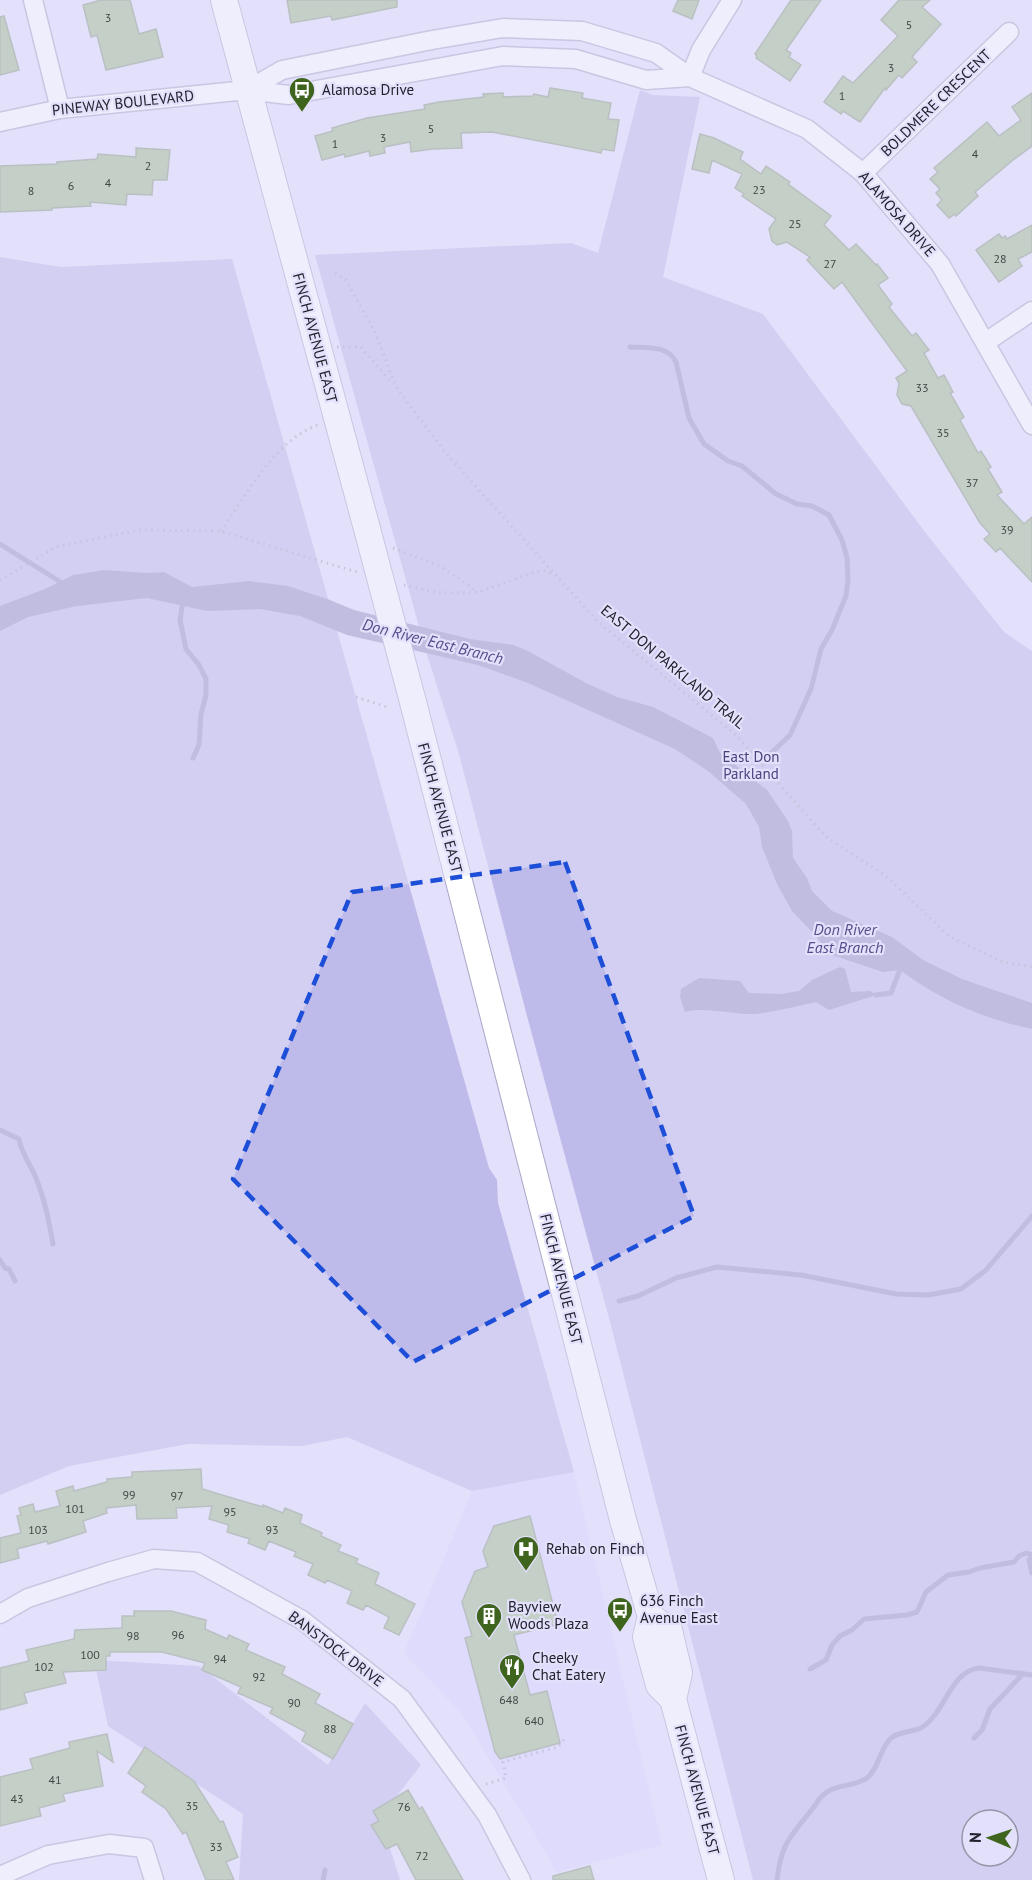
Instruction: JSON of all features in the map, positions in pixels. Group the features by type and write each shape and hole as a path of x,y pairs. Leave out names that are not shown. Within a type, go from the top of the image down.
{"main road":[{"name":"FINCH AVENUE EAST","path":"224,0 366,525 401,705 622,1520 651,1617 669,1630 679,1673 673,1699 721,1880"}],"street":[{"path":"33,0 60,109"},
{"path":"690,77 702,50 732,0"},
{"name":"ALAMOSA DRIVE","path":"247,90 282,70 503,28 582,31 656,53 690,77 807,129 863,173 940,264 1032,425"},
{"name":"BOLDMERE CRESCENT","path":"863,173 1010,32"},
{"name":"ALAMOSA DRIVE","path":"247,90 289,95 503,56 576,59 646,80 690,77"},
{"name":"PINEWAY BOULEVARD","path":"0,122 60,109 247,90"},
{"path":"986,342 1032,311"},
{"name":"BANSTOCK DRIVE","path":"0,1614 28,1598 154,1559 197,1562 302,1620 402,1699 488,1815 521,1880"},
{"path":"0,1876 48,1855 109,1844 144,1848 154,1880"}],"path":[{"name":"EAST DON PARKLAND TRAIL","path":"335,273 346,280 375,332 396,387"},
{"name":"EAST DON PARKLAND TRAIL","path":"317,347 361,347 396,387 445,452 598,622 737,736 825,836 886,876 950,937 1003,962 1032,968"},
{"path":"220,531 262,470 297,434 337,418"},
{"path":"0,580 56,547 139,530 220,531 346,569"},
{"path":"390,547 440,566 479,592"},
{"path":"439,593 479,592 534,572 544,571 553,574"},
{"path":"356,697 401,705"},
{"path":"486,1784 506,1779 502,1762 558,1747 566,1737"}],"highlighted area":[{"path":"565,862 694,1216 413,1362 233,1179 352,892"}],"shaded area":[{"path":"574,1472 662,1845 556,1872 462,1714 404,1653 472,1491"}],"green space":[{"name":"East Don Parkland","path":"640,90 653,95 700,97 663,277 763,314 925,532 1004,632 1032,651 1032,1880 753,1880 609,1318 459,754 427,655 315,255 571,243 598,253"},
{"path":"0,257 61,267 232,259 489,1168 497,1180 498,1203 574,1472 472,1491 347,1437 302,1446 188,1444 69,1466 0,1495"},
{"path":"94,1660 199,1666 328,1765 365,1703 421,1765 380,1817 400,1880 239,1880 243,1814 108,1726"}],"water":[{"name":"Don River East Branch","path":"104,570 164,572 192,587 249,581 288,586 354,610 470,639 513,645 617,697 653,707 713,738 720,753 767,790 792,831 793,858 807,878 812,891 832,911 892,937 923,960 962,979 1032,1003 1032,1029 997,1020 963,1007 915,981 900,970 883,972 829,954 792,911 777,884 762,847 759,827 746,804 708,771 675,749 528,683 478,665 347,635 300,616 260,609 207,611 147,598 77,606 28,617 0,631 0,606 45,589 73,575"},
{"path":"840,967 845,969 851,992 870,991 876,995 829,1010 816,1002 755,1014 710,1010 685,1012 680,997 681,989 699,978 740,981 749,993 781,994 799,991 812,980"}],"building":[{"path":"101,0 130,0 139,34 156,29 163,57 106,70 97,35 91,37 83,5"},
{"path":"287,0 397,0 397,7 332,20 331,16 291,23"},
{"path":"678,0 699,0 692,19 673,11"},
{"path":"791,0 821,0 786,50 791,53 789,57 801,65 790,81 756,58 755,54"},
{"path":"899,0 930,0 922,7 941,24 912,57 917,62 902,78 899,75 886,90 885,88 860,122 843,111 841,114 824,102 843,76 853,83 898,36 881,20"},
{"path":"4,16 19,70 0,75 0,17"},
{"path":"550,88 583,93 582,98 611,103 608,119 619,120 614,151 602,149 601,153 492,132 461,133 462,148 411,152 410,142 384,147 385,153 370,156 369,151 322,160 315,136 333,131 332,128 367,118 425,109 424,105 484,97 483,94 503,93 503,97 533,96 534,94 548,97"},
{"path":"1032,93 1032,146 975,192 978,196 956,216 955,214 949,218 937,205 942,200 936,193 940,189 930,179 938,172 934,168 987,122 999,136 1021,120 1012,107"},
{"path":"700,134 743,152 740,159 761,174 766,166 790,182 788,184 831,216 824,225 849,250 856,244 888,278 878,285 892,304 889,307 912,336 916,333 929,350 924,353 938,378 944,375 953,392 950,393 964,417 960,420 978,453 981,451 991,467 988,469 1002,492 997,495 1024,524 1032,517 1032,582 1000,548 996,552 984,539 990,534 980,523 911,406 902,404 897,395 899,383 896,378 907,371 842,282 834,289 807,260 810,257 787,242 777,245 772,241 769,229 776,219 742,196 744,194 735,188 742,174 712,160 709,173 692,169"},
{"path":"136,148 170,150 167,180 153,180 152,195 127,194 126,205 90,202 91,206 0,212 0,166 57,164 57,162 97,159 98,154 136,157"},
{"path":"1032,225 1032,252 1018,259 1022,266 999,282 976,250 999,234 1002,238 1005,236 1007,239"},
{"path":"201,1469 202,1489 263,1507 263,1505 283,1513 285,1508 302,1515 300,1523 341,1545 338,1551 358,1559 356,1563 379,1573 375,1584 415,1604 399,1635 384,1628 389,1617 366,1605 363,1610 347,1603 352,1591 308,1575 313,1564 294,1556 296,1552 269,1541 265,1550 248,1543 250,1539 227,1532 229,1525 209,1519 212,1506 176,1508 177,1518 137,1519 136,1505 106,1508 107,1513 83,1521 86,1532 48,1544 47,1541 17,1549 19,1558 0,1563 0,1538 21,1533 17,1516 21,1515 19,1508 33,1504 35,1512 60,1506 56,1491 73,1486 74,1491 107,1482 107,1479 132,1477 132,1472"},
{"name":"Bayview Woods Plaza","path":"530,1516 558,1624 514,1635 530,1695 547,1691 560,1743 500,1759 495,1752 465,1638 472,1636 462,1602 475,1571 488,1567 483,1551 494,1526"},
{"path":"134,1611 171,1611 206,1620 205,1629 227,1639 229,1635 249,1644 246,1650 285,1667 282,1674 320,1694 315,1703 353,1724 333,1759 302,1741 306,1732 270,1713 273,1708 238,1693 241,1687 202,1670 205,1663 162,1652 110,1652 110,1656 106,1656 106,1670 63,1672 66,1683 24,1693 27,1703 0,1710 0,1668 29,1661 26,1650 74,1639 75,1630 122,1628 122,1616 134,1616"},
{"path":"107,1734 113,1762 97,1751 103,1786 63,1794 65,1801 39,1808 41,1816 0,1826 0,1777 33,1769 30,1759 70,1748 69,1742"},
{"path":"145,1747 194,1781 220,1822 223,1821 238,1857 226,1862 234,1880 206,1880 186,1832 183,1834 166,1809 142,1792 146,1786 128,1773"},
{"path":"408,1790 419,1809 422,1807 463,1880 416,1880 397,1844 386,1849 371,1825 379,1821 373,1811"},
{"path":"590,1866 594,1880 553,1880 553,1876"}],"waterway":[{"path":"630,347 656,348 668,353 676,362 689,418 704,444 728,461 742,466 776,494 797,504 812,506 829,515 842,540 847,558 846,596 832,630 821,649 811,689 790,735 765,759"},
{"path":"0,544 64,586"},
{"path":"183,601 180,620 186,649 199,665 206,679 199,745 193,758"},
{"path":"876,995 891,993 902,964"},
{"path":"0,1130 19,1139 42,1194 53,1244"},
{"path":"619,1301 638,1296 676,1278 717,1267 801,1275 896,1294 928,1295 961,1289 986,1270 1032,1216"},
{"path":"0,1260 5,1268 9,1269 15,1281"},
{"path":"810,1669 826,1660 832,1645 840,1636 852,1630 864,1619 917,1612 926,1592 948,1575 1014,1562 1026,1553 1032,1555"},
{"path":"1032,1555 1029,1560 1032,1573"},
{"path":"777,1880 784,1848 821,1797 837,1787 867,1778 874,1770 890,1739 898,1734 924,1726 932,1719 962,1676 979,1668 1032,1675"},
{"path":"974,1738 982,1730 990,1709 1021,1676 1021,1673"},
{"path":"323,1880 325,1870"}],"place":[{"name":"Alamosa Drive","path":"302,113"},
{"name":"Rehab on Finch","path":"526,1572"},
{"name":"636 Finch Avenue East","path":"620,1633"},
{"name":"Bayview Woods Plaza","path":"489,1639"},
{"name":"Cheeky Chat Eatery","path":"512,1690"}]}
